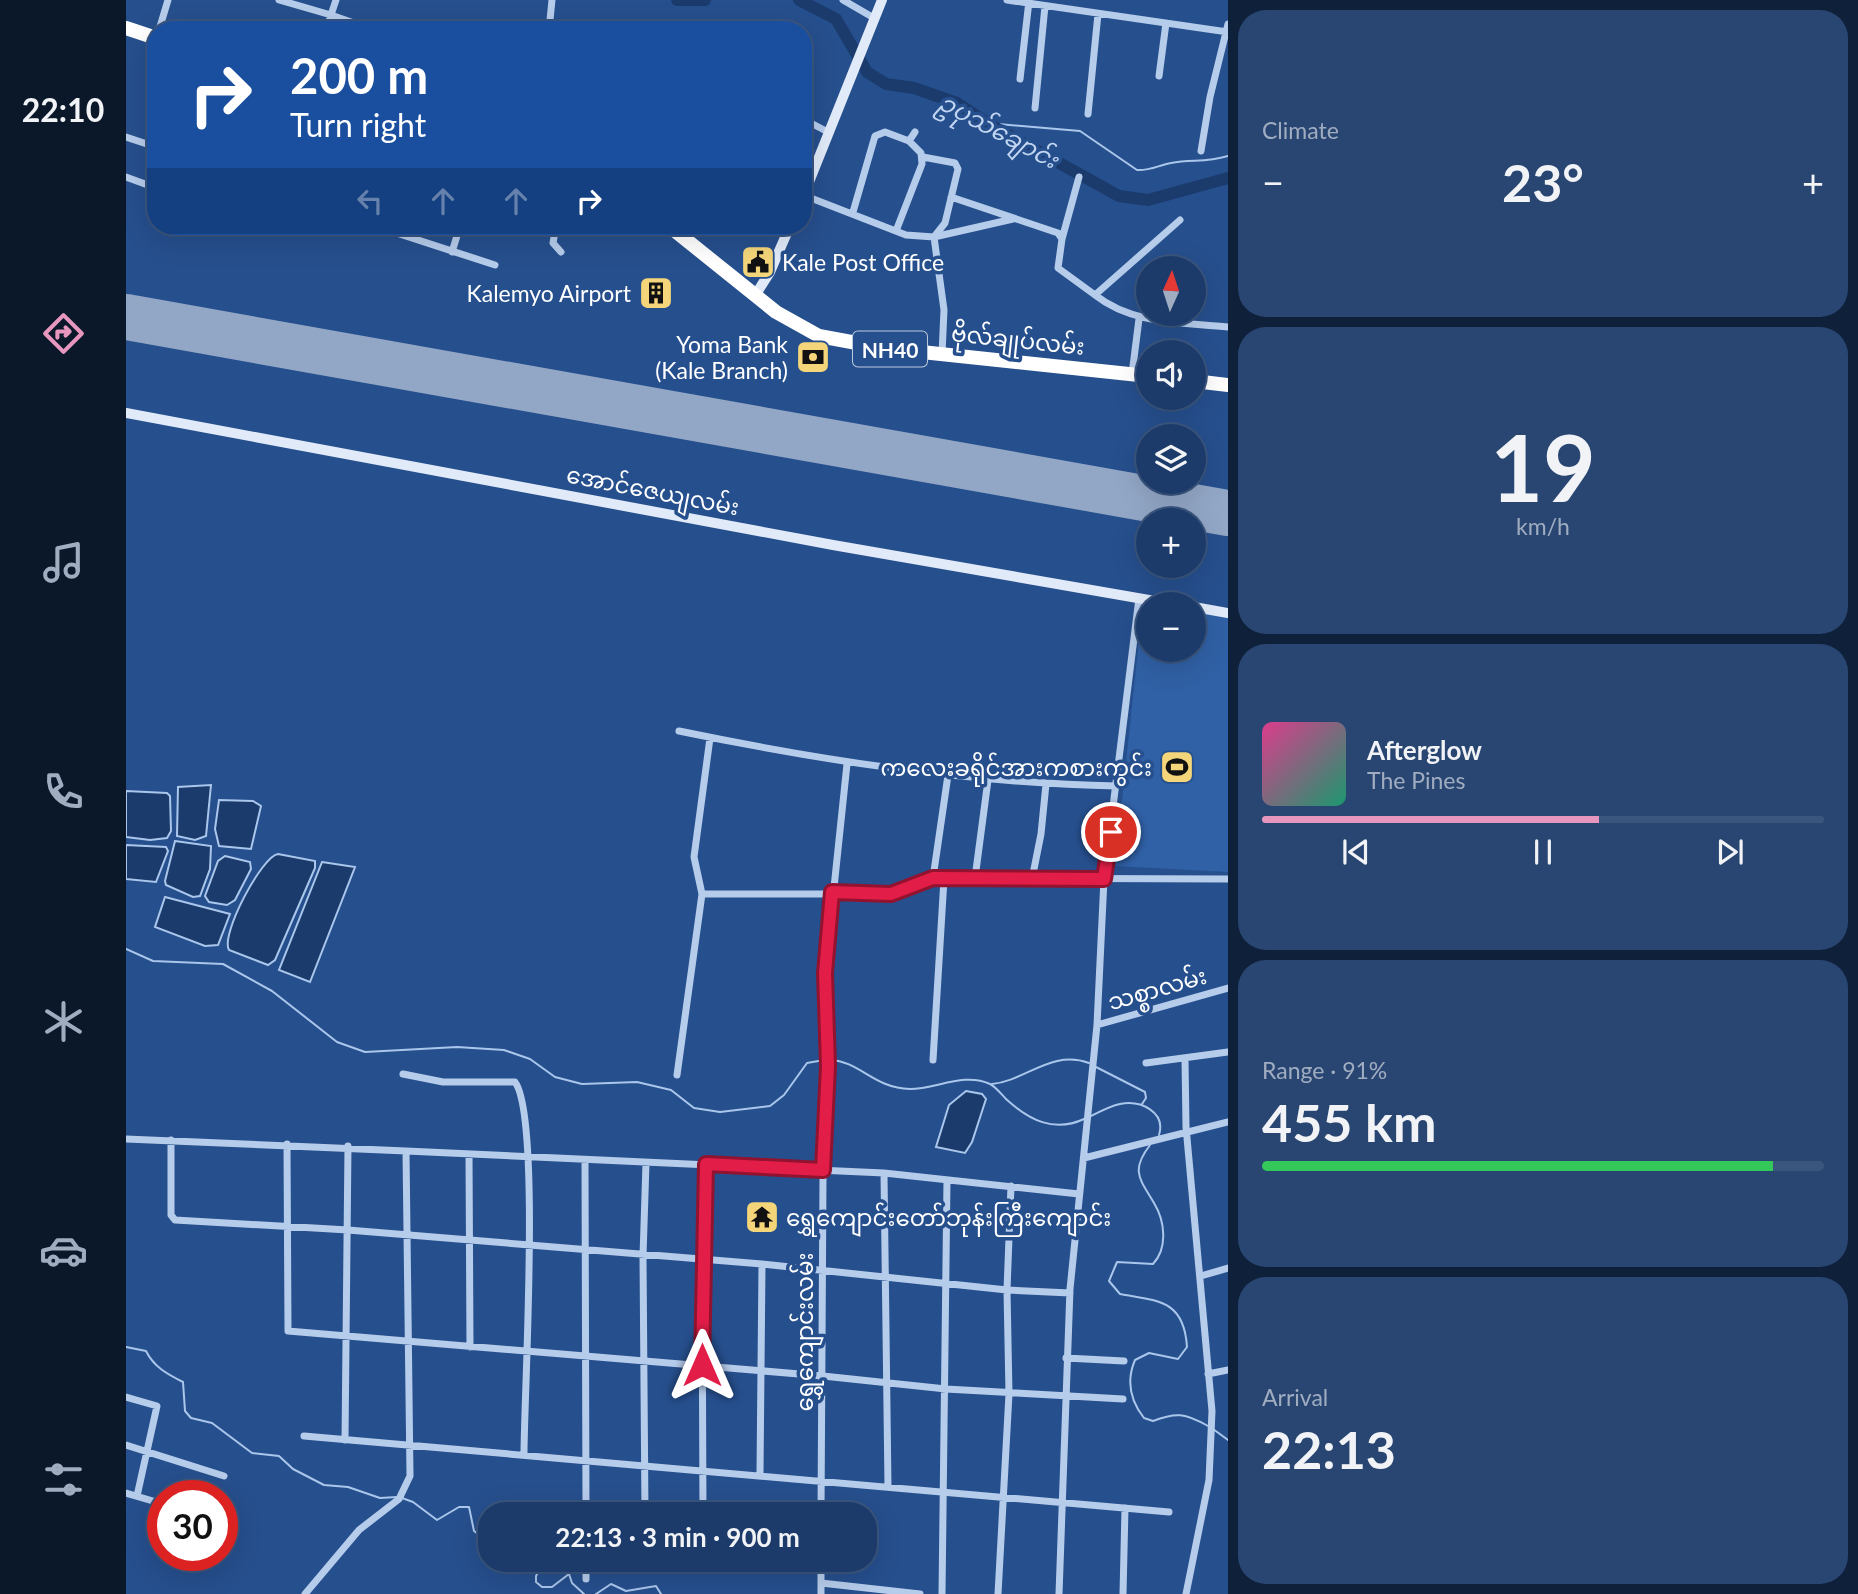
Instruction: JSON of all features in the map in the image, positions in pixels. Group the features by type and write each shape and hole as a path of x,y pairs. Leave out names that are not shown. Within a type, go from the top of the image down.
{"highway":[{"path":"126,28 147,34"},
{"name":"ဗိုလ်ချုပ်လမ်း","path":"681,235 776,312 820,336 860,345 1136,374"},
{"path":"1206,382 1228,385"}],"street":[{"path":"161,21 167,0"},
{"path":"279,0 348,21"},
{"path":"329,21 336,0"},
{"path":"550,21 552,0"},
{"path":"843,0 874,18"},
{"path":"812,172 881,0"},
{"path":"1007,0 1227,29 1210,97 1201,151"},
{"path":"1020,79 1029,2"},
{"path":"1035,108 1045,6"},
{"path":"1088,114 1098,14"},
{"path":"1159,76 1166,23"},
{"path":"812,124 828,132"},
{"path":"853,212 875,136 885,132 909,141 923,157 958,165 945,223 934,237 944,310 942,354"},
{"path":"909,141 915,132"},
{"path":"126,137 147,144"},
{"path":"896,231 923,157"},
{"path":"126,177 147,185"},
{"path":"1079,177 1062,239 1059,270 1109,306 1136,317"},
{"path":"812,198 906,235 934,237 1014,219"},
{"path":"951,198 1048,228 1062,239"},
{"path":"1095,295 1180,220"},
{"path":"403,235 495,265"},
{"path":"452,251 457,235"},
{"path":"554,235 553,243 561,252"},
{"path":"756,294 770,272 786,235"},
{"path":"1206,325 1228,327"},
{"path":"1132,374 1138,326"},
{"name":"အောင်ဇေယျလမ်း","path":"126,413 833,545 1136,597"},
{"path":"1206,609 1228,613"},
{"path":"1059,1594 1070,1293 1097,1025 1104,879 1136,624"},
{"path":"679,731 847,764 988,780 1117,786"},
{"path":"677,1074 702,894 694,857 710,738"},
{"name":"ရွှေကျောင်းလမ်း","path":"821,1502 823,1170 828,1066 825,973 847,764"},
{"path":"933,878 948,775"},
{"path":"975,878 988,780"},
{"path":"1031,879 1041,834 1046,784"},
{"path":"702,894 891,894 933,878 1228,879"},
{"path":"933,1060 944,879"},
{"name":"သစ္စာလမ်း","path":"1097,1025 1228,988"},
{"path":"1146,1063 1228,1052"},
{"path":"1185,1059 1187,1134 1212,1410 1212,1440 1205,1506 1186,1594"},
{"path":"403,1074 443,1082 515,1082 523,1092 528,1157 524,1454"},
{"path":"1084,1158 1228,1122"},
{"path":"126,1139 348,1146 585,1161 884,1173 1079,1194"},
{"path":"171,1140 171,1215 175,1220 287,1225 762,1264 1007,1290 1070,1293"},
{"path":"287,1144 288,1331 702,1365 946,1389 1123,1399"},
{"path":"345,1440 348,1146"},
{"path":"305,1594 359,1530 399,1499 405,1490 412,1465 406,1151"},
{"path":"468,1154 470,1347"},
{"path":"585,1161 586,1502"},
{"path":"645,1502 643,1256 646,1163"},
{"path":"703,1502 702,1365 706,1164"},
{"path":"884,1173 884,1382 888,1487"},
{"path":"942,1594 947,1180"},
{"path":"998,1594 1009,1394 1007,1290 1011,1186"},
{"path":"760,1475 762,1264"},
{"path":"1201,1276 1228,1268"},
{"path":"1066,1358 1124,1361"},
{"path":"1208,1374 1228,1370"},
{"path":"126,1397 157,1406 137,1496"},
{"path":"303,1436 1169,1512"},
{"path":"126,1445 224,1476"},
{"path":"126,1493 147,1499"},
{"path":"1123,1594 1125,1508"},
{"path":"586,1572 586,1579"},
{"path":"821,1572 821,1594"},
{"path":"821,1583 920,1594"}],"shaded area":[{"name":"ကလေးခရိုင်အားကစားကွင်း","path":"1206,613 1228,617 1228,872 1115,866 1137,662 1206,662"},
{"path":"211,785 206,836 195,840 177,836 178,787"},
{"path":"126,791 167,793 170,796 171,831 167,838 150,840 126,837"},
{"path":"219,800 253,801 261,806 251,849 219,846 215,829"},
{"path":"175,841 211,846 210,869 200,896 193,897 166,885"},
{"path":"126,845 166,847 168,851 156,882 126,879"},
{"path":"278,854 315,861 315,868 275,960 268,965 229,950 228,942 236,914 253,881 271,858"},
{"path":"225,856 250,862 251,869 235,900 227,905 209,902 205,896 218,861"},
{"path":"322,862 355,867 310,982 279,970"},
{"path":"165,897 230,914 218,945 205,946 155,927"},
{"path":"966,1091 982,1094 986,1099 972,1142 965,1153 936,1147 949,1105"}],"waterway":[{"name":"ဥပုသ်ချောင်း","path":"677,0 705,0"},
{"name":"ဥပုသ်ချောင်း","path":"799,0 836,19 867,72 886,84 914,88 957,103 987,123 1119,196 1148,200 1228,178"},
{"path":"987,123 1080,131 1137,170 1228,156"},
{"path":"126,949 153,961 223,964 272,991 337,1042 365,1052 457,1047 504,1050 530,1059 555,1077 582,1084 637,1082 671,1090 694,1108 720,1112 770,1106 784,1095 807,1063 824,1060"},
{"path":"830,1060 841,1061 897,1088 920,1088 960,1080 980,1081 992,1085 1024,1113 1042,1122 1062,1125 1084,1119"},
{"path":"992,1084 1063,1060 1089,1063"},
{"path":"1094,1066 1145,1092 1146,1098 1142,1104"},
{"path":"1089,1117 1116,1105 1136,1104 1155,1114 1159,1120 1159,1135"},
{"path":"1150,1145 1140,1162 1139,1175 1161,1218 1161,1250 1153,1264 1117,1262 1109,1281 1120,1294 1157,1301 1174,1311 1185,1331 1187,1347 1178,1359 1149,1353 1135,1360 1131,1390 1135,1404 1144,1418 1153,1421 1181,1415 1208,1426"},
{"path":"126,1347 146,1351 162,1370 183,1382 185,1411 191,1418 212,1423 252,1453 279,1456 293,1469 324,1485 348,1487 380,1498 397,1497"},
{"path":"1213,1429 1228,1440"},
{"path":"402,1498 413,1502 437,1520 459,1507 469,1507 474,1531 478,1534"},
{"path":"538,1572 536,1582 542,1587 552,1587 569,1574 572,1583 584,1594"},
{"path":"596,1594 611,1584 626,1591 656,1586 661,1594"}],"runway":[{"path":"126,317 1228,513"}],"place":[{"name":"Kale Post Office","path":"758,262"},
{"name":"Kalemyo Airport","path":"656,293"},
{"name":"Yoma Bank (Kale Branch)","path":"813,357"},
{"name":"ကလေးခရိုင်အားကစားကွင်း","path":"1177,767"},
{"name":"ရွှေကျောင်းတော်ဘုန်းကြီးကျောင်း","path":"762,1217"}],"route":[{"path":"702,1365 706,1164 823,1170 828,1066 825,973 832,892 891,894 933,878 1104,879 1111,832"}]}
